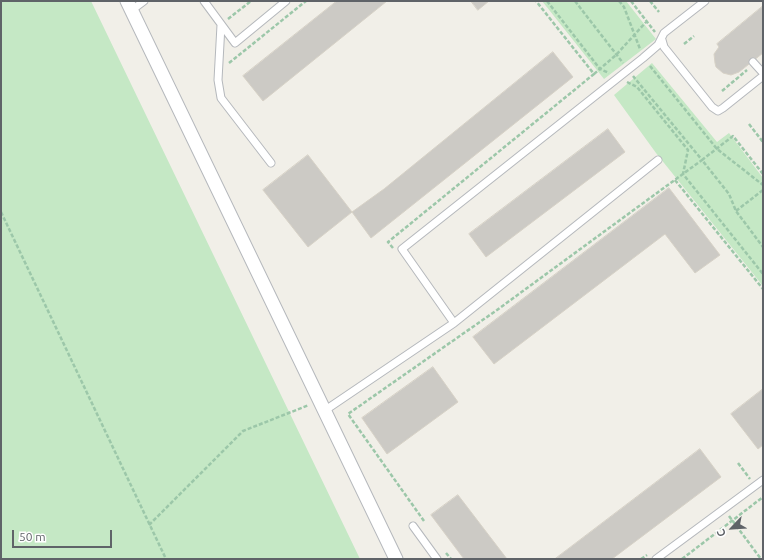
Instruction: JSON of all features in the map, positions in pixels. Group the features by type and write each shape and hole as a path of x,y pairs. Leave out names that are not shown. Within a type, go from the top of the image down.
{"street":[{"path":"130,6 396,559"}],"lane":[{"path":"130,6 144,1"},
{"path":"204,1 235,43 286,1"},
{"path":"454,323 402,249 643,58 658,45 662,40 664,33 705,1"},
{"path":"221,25 218,72 221,98 271,163"},
{"path":"662,40 664,47 712,107 718,111 763,76"},
{"path":"754,63 763,73"},
{"path":"324,411 454,323 658,160"},
{"path":"656,559 763,480"},
{"path":"413,526 437,559"}],"path":[{"path":"221,25 251,1"},
{"path":"218,72 306,1"},
{"path":"536,1 594,74"},
{"path":"547,1 600,69 637,87 688,150 683,174"},
{"path":"574,1 729,194 736,211 763,247"},
{"path":"619,1 624,7 643,58 717,149 763,184"},
{"path":"631,1 662,40"},
{"path":"650,1 659,12"},
{"path":"397,254 388,242 600,69 616,55 647,21"},
{"path":"684,44 694,36"},
{"path":"722,91 754,63"},
{"path":"749,124 763,142"},
{"path":"428,528 348,414 497,310 733,136 763,174"},
{"path":"683,174 763,274"},
{"path":"675,180 763,289"},
{"path":"736,211 763,190"},
{"path":"1,212 166,559"},
{"path":"149,525 243,431 312,404"},
{"path":"738,464 755,486"},
{"path":"682,559 763,497"},
{"path":"723,509 762,559"},
{"path":"446,553 451,559"}],"green space":[{"path":"1,1 91,1 360,559 1,559"},
{"path":"542,1 626,1 656,39 604,79"},
{"path":"652,63 717,142 729,133 763,178 763,286 656,153 614,95"}],"building":[{"path":"337,1 387,1 263,101 243,76"},
{"path":"471,1 489,1 478,10"},
{"path":"763,6 763,53 739,72 731,75 723,73 716,67 715,63 714,54 719,47 717,44"},
{"path":"553,52 573,77 371,238 352,212 384,189"},
{"path":"608,129 625,152 486,257 469,234"},
{"path":"308,155 352,212 308,247 263,190"},
{"path":"669,188 720,255 695,273 665,234 494,364 473,337"},
{"path":"433,367 458,402 387,454 362,418"},
{"path":"763,389 763,445 758,449 731,414"},
{"path":"700,449 721,477 612,559 555,559"},
{"path":"458,495 507,559 464,559 431,515"}]}
